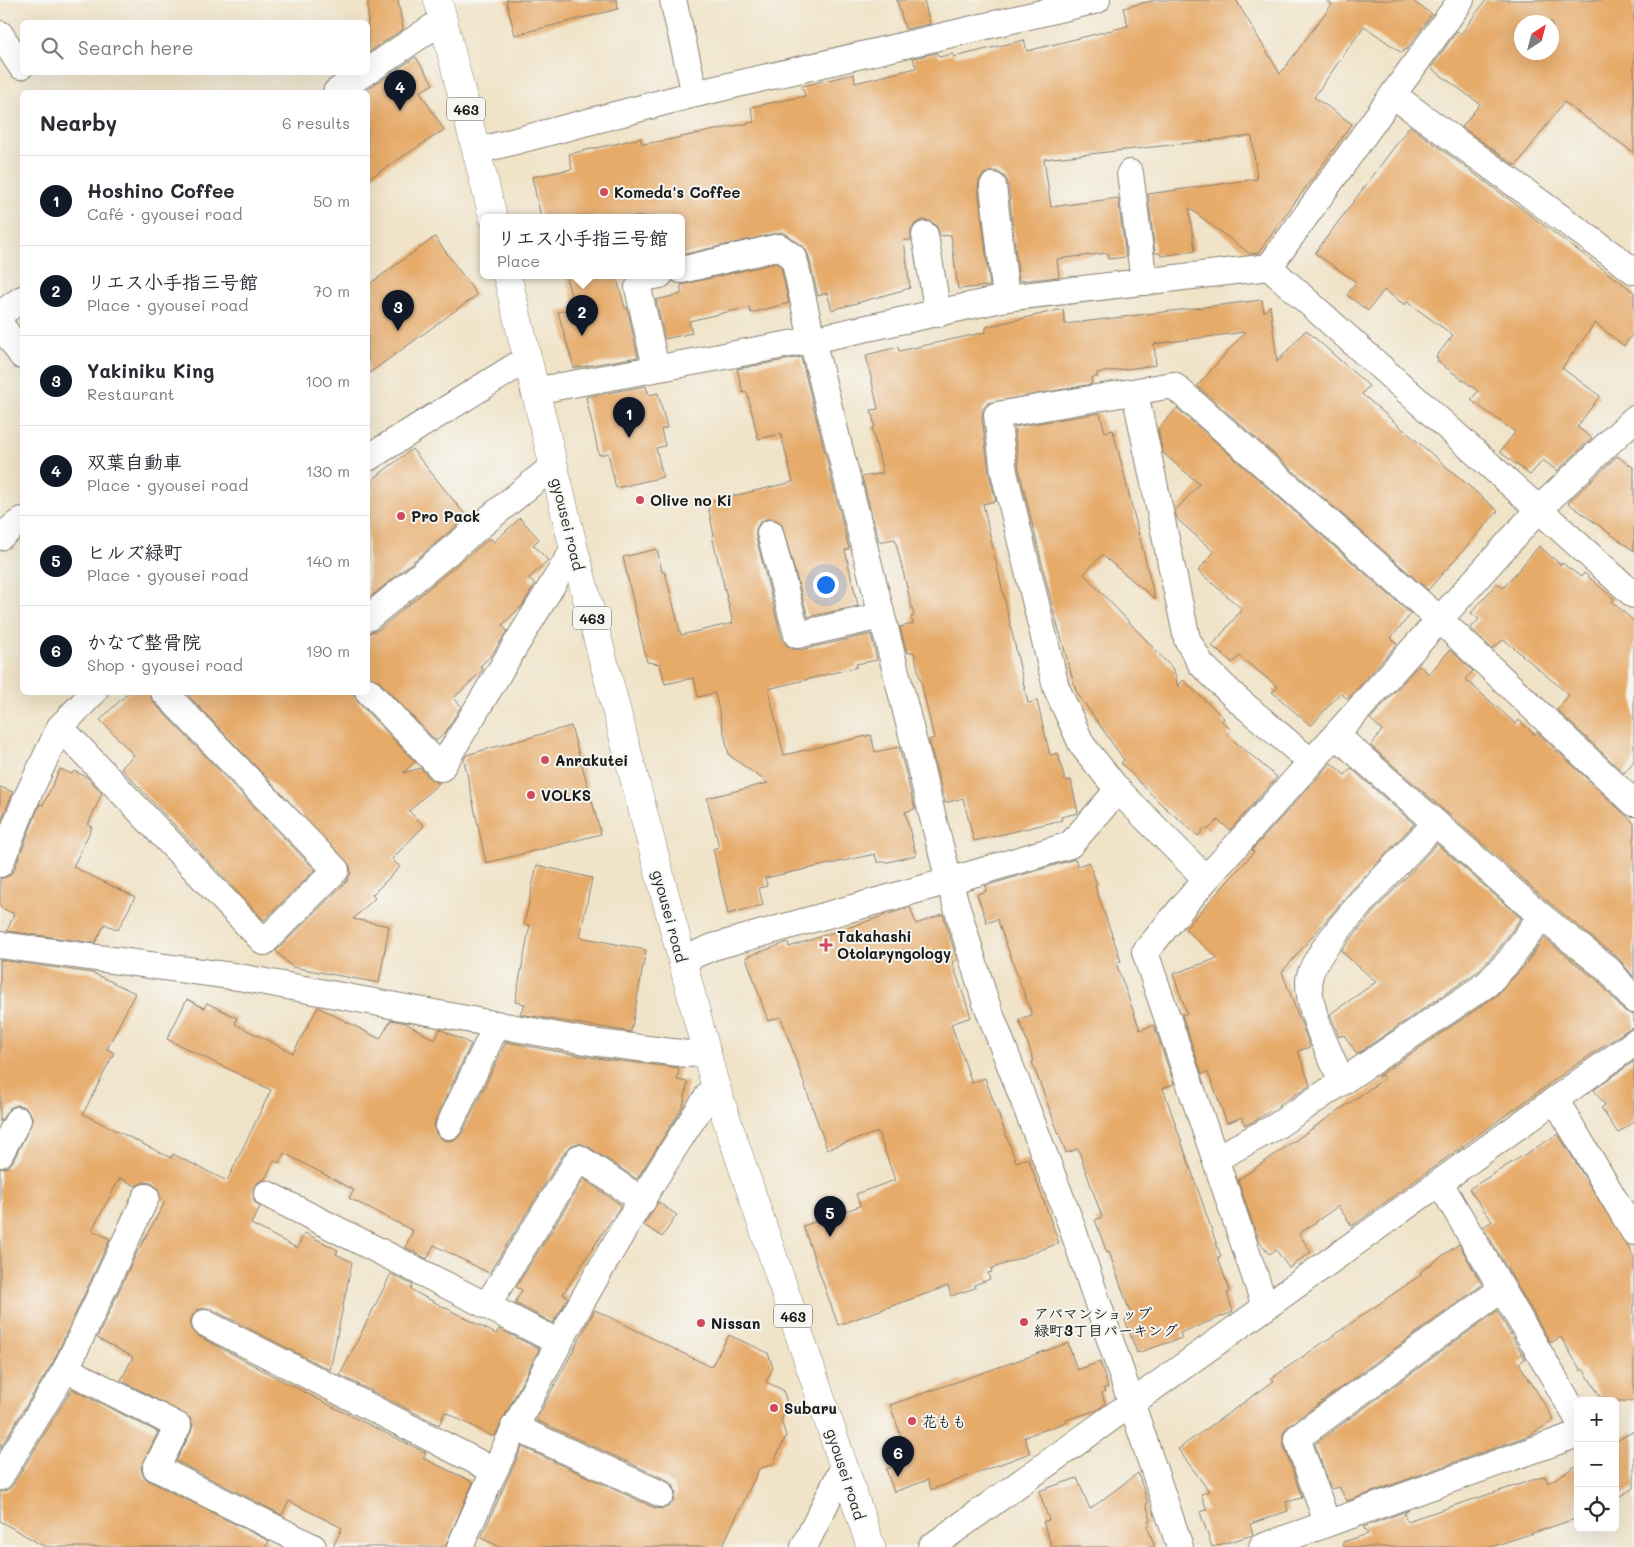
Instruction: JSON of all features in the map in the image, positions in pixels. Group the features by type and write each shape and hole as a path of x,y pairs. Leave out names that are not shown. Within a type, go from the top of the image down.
{"highway":[{"name":"463","path":"441,10 492,214"},
{"name":"gyousei road","path":"508,279 574,549 715,1085 871,1547"}],"street":[{"path":"672,0 695,94"},
{"path":"477,151 695,94 1097,0"},
{"path":"534,391 812,340 1006,298 1269,267 1460,0"},
{"path":"370,69 441,10"},
{"path":"0,34 20,64"},
{"path":"339,90 362,75"},
{"path":"1393,95 1634,271"},
{"path":"1130,173 1144,282"},
{"path":"993,186 1006,298"},
{"path":"925,235 938,314"},
{"path":"685,269 779,247 794,258 812,340 881,616 906,705 949,881 984,1000 1071,1224 1130,1405 1180,1547"},
{"path":"1269,267 1634,595"},
{"path":"643,279 638,288 656,368"},
{"path":"0,314 20,300"},
{"path":"0,323 20,353"},
{"path":"370,457 527,359"},
{"path":"1206,879 1118,790 1082,745 1056,687 1004,472 997,415 1135,393 1173,385 1439,619 1634,803"},
{"path":"1135,393 1187,639 1201,664 1237,699 1311,762"},
{"path":"1265,1306 1145,952 1206,879 1539,509 1634,419"},
{"path":"370,616 553,466"},
{"path":"0,538 20,522"},
{"path":"770,533 797,635 881,616"},
{"path":"370,693 441,768 574,549"},
{"path":"0,864 27,797 60,727 91,695"},
{"path":"167,695 336,870 264,942 247,961 240,977"},
{"path":"60,727 264,942"},
{"path":"1336,735 1541,916 1609,970 1634,1000"},
{"path":"682,960 713,947 1070,845 1118,790"},
{"path":"1342,1081 1326,1049 1312,1000 1309,978 1323,950 1338,929 1436,823"},
{"path":"1214,1159 1275,1127 1488,984 1508,961 1541,916"},
{"path":"0,945 240,977 591,1042 688,1054 707,1052"},
{"path":"449,1126 497,1024"},
{"path":"931,1547 1265,1306 1556,1101 1634,1043"},
{"path":"460,1547 493,1470 558,1342 715,1085"},
{"path":"1556,1101 1634,1232"},
{"path":"0,1154 18,1120"},
{"path":"487,1305 579,1158 643,1201"},
{"path":"1440,1183 1574,1412"},
{"path":"268,1194 558,1342"},
{"path":"0,1477 66,1370 146,1197"},
{"path":"1327,1523 1297,1438 1502,1289"},
{"path":"205,1323 493,1470"},
{"path":"66,1370 178,1426 156,1468 313,1547"},
{"path":"514,1427 662,1494"},
{"path":"1262,1547 1574,1435"},
{"path":"804,1547 844,1466"}],"building":[{"path":"368,0 398,0 403,29 370,52 370,20 368,20"},
{"path":"506,0 617,0 618,9 515,35"},
{"path":"897,0 924,0 930,24 905,29"},
{"path":"1155,0 1236,0 1280,74 1332,4 1326,0 1411,0 1432,14 1402,53 1364,26 1314,97 1352,124 1258,253 1250,254 1189,208 1195,251 1161,256 1160,253 1155,253 1148,194 1257,179 1252,136 1044,159 1051,207 1118,198 1126,257 1108,259 1108,253 1057,259 1059,277 1019,281 1008,184 1005,177 998,172 992,171 984,174 979,180 978,188 990,286 958,289 951,235 940,236 936,225 930,221 923,220 916,223 911,229 911,240 904,240 910,288 832,310 827,293 818,296 808,254 803,246 782,232 685,254 685,214 540,214 532,177 572,169 569,154 641,138 642,144 754,122 751,107 805,96 802,86 854,74 855,83 916,68 913,58 937,53 939,57 953,54 954,57 1024,40 1027,51 1128,26 1123,8"},
{"path":"1486,0 1634,0 1634,153 1564,102 1516,166 1462,127 1480,104 1431,68 1457,31 1461,34"},
{"path":"416,57 433,84 420,92 444,130 370,178 370,90 368,89"},
{"path":"1410,126 1634,292 1634,332 1624,346 1595,323 1562,368 1600,396 1577,427 1592,438 1557,471 1543,460 1530,475 1500,452 1515,432 1471,400 1478,391 1437,361 1436,357 1453,335 1407,302 1405,305 1384,290 1368,311 1347,295 1356,282 1315,253"},
{"path":"435,237 477,295 370,373 370,284"},
{"path":"776,263 781,267 789,303 751,313 749,307 689,321 692,333 665,339 656,300 681,294 681,285"},
{"path":"566,279 617,279 625,308 627,307 638,357 574,368 558,312 575,308"},
{"path":"1262,300 1264,312 1270,305 1277,362 1306,330 1369,386 1362,394 1498,511 1428,590 1197,386 1245,332 1154,344 1156,365 1097,373 1097,377 1091,378 1092,384 988,403 983,409 982,417 989,474 996,501 983,504 1028,703 1037,701 1050,755 1058,753 1065,781 1071,780 1078,813 1061,817 1062,820 974,841 963,798 945,803 929,740 934,738 914,652 907,653 900,627 913,624 911,617 914,616 895,539 879,542 862,477 883,473 872,428 875,427 871,410 878,409 866,355 898,347 899,351 986,332 986,327 1063,309 1065,324"},
{"path":"801,357 849,549 845,550 858,606 808,617 781,523 774,519 766,519 760,522 756,529 756,537 782,639 787,646 800,650 871,634 877,660 856,664 857,667 768,689 784,755 871,735 875,752 899,747 915,809 905,812 916,855 888,862 877,862 875,854 765,878 767,886 759,888 763,905 728,914 713,849 719,847 707,798 768,783 729,755 715,693 698,697 694,678 665,684 660,664 647,662 623,557 657,549 662,572 665,572 681,635 733,623 712,536 714,535 707,502 793,482 781,434 758,439 747,392 743,393 737,369"},
{"path":"646,386 649,395 658,393 667,428 661,429 665,446 656,448 663,477 616,488 608,453 599,455 586,397"},
{"path":"1177,408 1411,614 1391,638 1397,644 1348,699 1340,693 1311,726 1272,692 1278,687 1239,656 1233,663 1212,646 1242,609 1198,571 1214,552 1177,519 1175,511 1199,484 1163,453 1158,429"},
{"path":"1100,413 1105,432 1113,430 1155,599 1102,555 1084,574 1174,670 1178,687 1183,680 1224,718 1222,721 1231,730 1227,735 1277,777 1230,830 1218,820 1208,830 1205,827 1198,836 1160,803 1121,763 1124,760 1076,691 1053,609 1019,469 1014,427"},
{"path":"412,449 467,517 370,597 370,481"},
{"path":"1617,456 1634,468 1634,551 1568,503"},
{"path":"520,518 539,539 533,545 548,560 529,578 535,584 522,606 502,625 507,631 491,656 480,666 483,670 454,698 461,706 445,733 436,741 379,681 370,677 370,632 378,630 490,538 494,542"},
{"path":"1539,546 1561,565 1562,563 1581,577 1584,573 1614,599 1612,602 1634,621 1634,761 1624,773 1557,710 1569,695 1507,642 1503,640 1492,649 1471,628 1479,619 1471,613 1497,583 1503,588"},
{"path":"1450,650 1473,671 1465,679 1516,724 1519,720 1535,735 1537,732 1634,823 1634,977 1618,958 1551,904 1371,746 1382,730 1370,719 1419,665 1429,674"},
{"path":"126,695 150,695 153,702 315,870 264,920 121,768 134,755 100,720"},
{"path":"188,695 354,695 357,701 415,762 403,773 421,768 430,779 439,783 409,811 424,826 392,859 400,867 372,895 375,898 353,919 389,926 379,983 292,967 276,951 347,881 351,873 350,866"},
{"name":"VOLKS","path":"571,726 601,834 486,863 464,760 466,755"},
{"path":"1331,763 1345,775 1351,768 1414,824 1352,890 1282,972 1310,1047 1298,1051 1310,1085 1253,1122 1245,1125 1242,1117 1227,1123 1208,1072 1202,1074 1182,1015 1187,1013 1173,974 1218,958 1185,929 1254,852 1252,850"},
{"path":"60,769 72,774 74,771 87,777 102,793 88,825 92,827 73,867 135,897 118,930 105,924 95,943 7,931 14,914 0,907 0,879 9,876 14,870 40,804 43,805"},
{"path":"0,787 13,792 0,824"},
{"path":"1437,844 1521,918 1497,951 1477,972 1357,1054 1344,1035 1339,1037 1330,1014 1376,982 1341,951 1375,910"},
{"path":"1075,859 1078,866 1089,862 1097,885 1095,886 1121,961 1116,963 1140,1030 1154,1025 1174,1084 1163,1088 1221,1257 1218,1258 1230,1292 1227,1293 1233,1312 1180,1333 1182,1338 1137,1353 1125,1320 1132,1318 1109,1252 1107,1253 1095,1220 1102,1217 1078,1149 1066,1153 1032,1062 1034,1061 1019,1019 1032,1015 997,919 987,923 977,894 986,891 985,886"},
{"path":"537,865 592,878 580,937 646,950 631,1032 520,1014 525,1004 515,1002 530,925 524,924"},
{"path":"910,907 916,924 943,914 957,960 952,962 971,1017 951,1024 972,1083 985,1078 1016,1162 1028,1158 1059,1243 991,1269 992,1272 988,1273 990,1279 974,1285 975,1288 951,1296 948,1286 838,1325 803,1226 860,1206 856,1194 895,1180 878,1132 827,1149 781,1017 768,1021 746,957 788,942 789,947"},
{"path":"1544,938 1598,981 1623,1010 1634,1015 1634,1028 1625,1031 1577,1064 1352,1226 1338,1206 1299,1234 1311,1252 1289,1268 1276,1250 1269,1254 1258,1239 1238,1180 1384,1079 1382,1075 1377,1077 1496,996 1521,970"},
{"path":"0,960 93,973 135,993 107,1049 114,1053 83,1114 171,1158 173,1154 227,1181 271,1090 167,1039 187,999 204,1008 207,1003 237,1018 235,1024 293,1053 318,1007 380,1039 391,1020 406,1023 435,1040 440,1029 471,1044 435,1120 434,1128 437,1135 443,1140 450,1141 457,1139 463,1132 506,1042 588,1057 679,1068 677,1080 688,1082 683,1106 637,1179 587,1146 579,1143 572,1145 566,1150 489,1273 434,1245 427,1259 405,1247 413,1231 349,1198 354,1190 284,1153 279,1163 274,1161 265,1179 258,1182 253,1188 254,1202 260,1207 251,1224 297,1248 305,1233 338,1250 336,1254 352,1262 330,1370 211,1309 197,1310 192,1316 190,1323 192,1331 198,1336 323,1402 426,1453 423,1458 473,1482 445,1547 333,1547 342,1528 289,1501 282,1515 176,1461 191,1432 193,1425 190,1418 121,1380 133,1357 97,1338 137,1252 165,1202 160,1199 158,1189 152,1183 144,1182 136,1186 120,1178 92,1230 110,1239 53,1362 0,1448 0,1169 8,1167 13,1161 33,1120 30,1112 25,1107 17,1105 10,1108 0,1122"},
{"path":"1634,1061 1634,1122 1618,1133 1601,1108 1605,1105 1594,1090"},
{"path":"1558,1134 1634,1257 1634,1401 1619,1401 1619,1397 1600,1397 1583,1369 1581,1371 1561,1337 1551,1343 1483,1227 1492,1221 1469,1189"},
{"path":"584,1179 621,1205 563,1294 568,1297 553,1323 515,1303 522,1290 516,1287"},
{"path":"658,1202 677,1215 662,1237 644,1225"},
{"path":"1459,1244 1482,1285 1288,1426 1283,1434 1283,1443 1302,1498 1286,1502 1288,1511 1250,1524 1253,1535 1212,1547 1200,1512 1207,1510 1201,1494 1209,1491 1178,1449 1274,1381 1272,1378 1422,1274 1420,1272"},
{"path":"391,1274 413,1285 411,1288 415,1292 496,1334 499,1329 539,1349 494,1437 445,1412 439,1425 340,1375"},
{"path":"595,1310 711,1367 729,1335 768,1353 773,1368 766,1382 783,1390 788,1406 781,1420 786,1436 773,1464 759,1469 722,1547 500,1547 481,1538 522,1447 655,1508 663,1509 674,1501 676,1492 673,1485 667,1480 536,1420"},
{"path":"1497,1311 1525,1359 1519,1363 1554,1420 1530,1435 1347,1501 1339,1487 1331,1489 1315,1444"},
{"path":"1068,1343 1077,1370 1100,1362 1108,1387 1103,1389 1105,1391 1102,1393 1105,1404 1097,1410 1024,1437 1030,1453 931,1490 928,1480 894,1492 886,1469 910,1461 890,1405"},
{"path":"72,1389 158,1432 141,1468 143,1476 149,1481 269,1541 266,1547 45,1547 0,1521 0,1492 8,1490 13,1485"},
{"path":"1634,1431 1634,1488 1619,1497 1619,1442 1619,1440"},
{"path":"1574,1467 1574,1519 1491,1547 1344,1547 1343,1542 1368,1534 1363,1527 1409,1510 1404,1514 1407,1521 1545,1476 1548,1483"},
{"path":"1138,1473 1151,1519 1148,1520 1150,1525 1147,1526 1155,1547 1052,1547 1043,1522 1049,1520 1039,1491 1077,1478 1090,1509"}],"place":[{"name":"双葉自動車","path":"400,111"},
{"name":"Komeda's Coffee","path":"604,192"},
{"name":"Yakiniku King","path":"398,331"},
{"name":"リエス小手指三号館","path":"582,336"},
{"name":"Hoshino Coffee","path":"629,438"},
{"name":"Olive no Ki","path":"640,500"},
{"name":"Pro Pack","path":"401,516"},
{"name":"Anrakutei","path":"545,760"},
{"name":"VOLKS","path":"531,795"},
{"name":"Takahashi Otolaryngology","path":"826,945"},
{"name":"ヒルズ緑町","path":"830,1237"},
{"name":"アパマンショップ 緑町3丁目パーキング","path":"1024,1322"},
{"name":"Nissan","path":"701,1323"},
{"name":"Subaru","path":"774,1408"},
{"name":"花もも","path":"912,1421"},
{"name":"かなで整骨院","path":"898,1477"}]}
